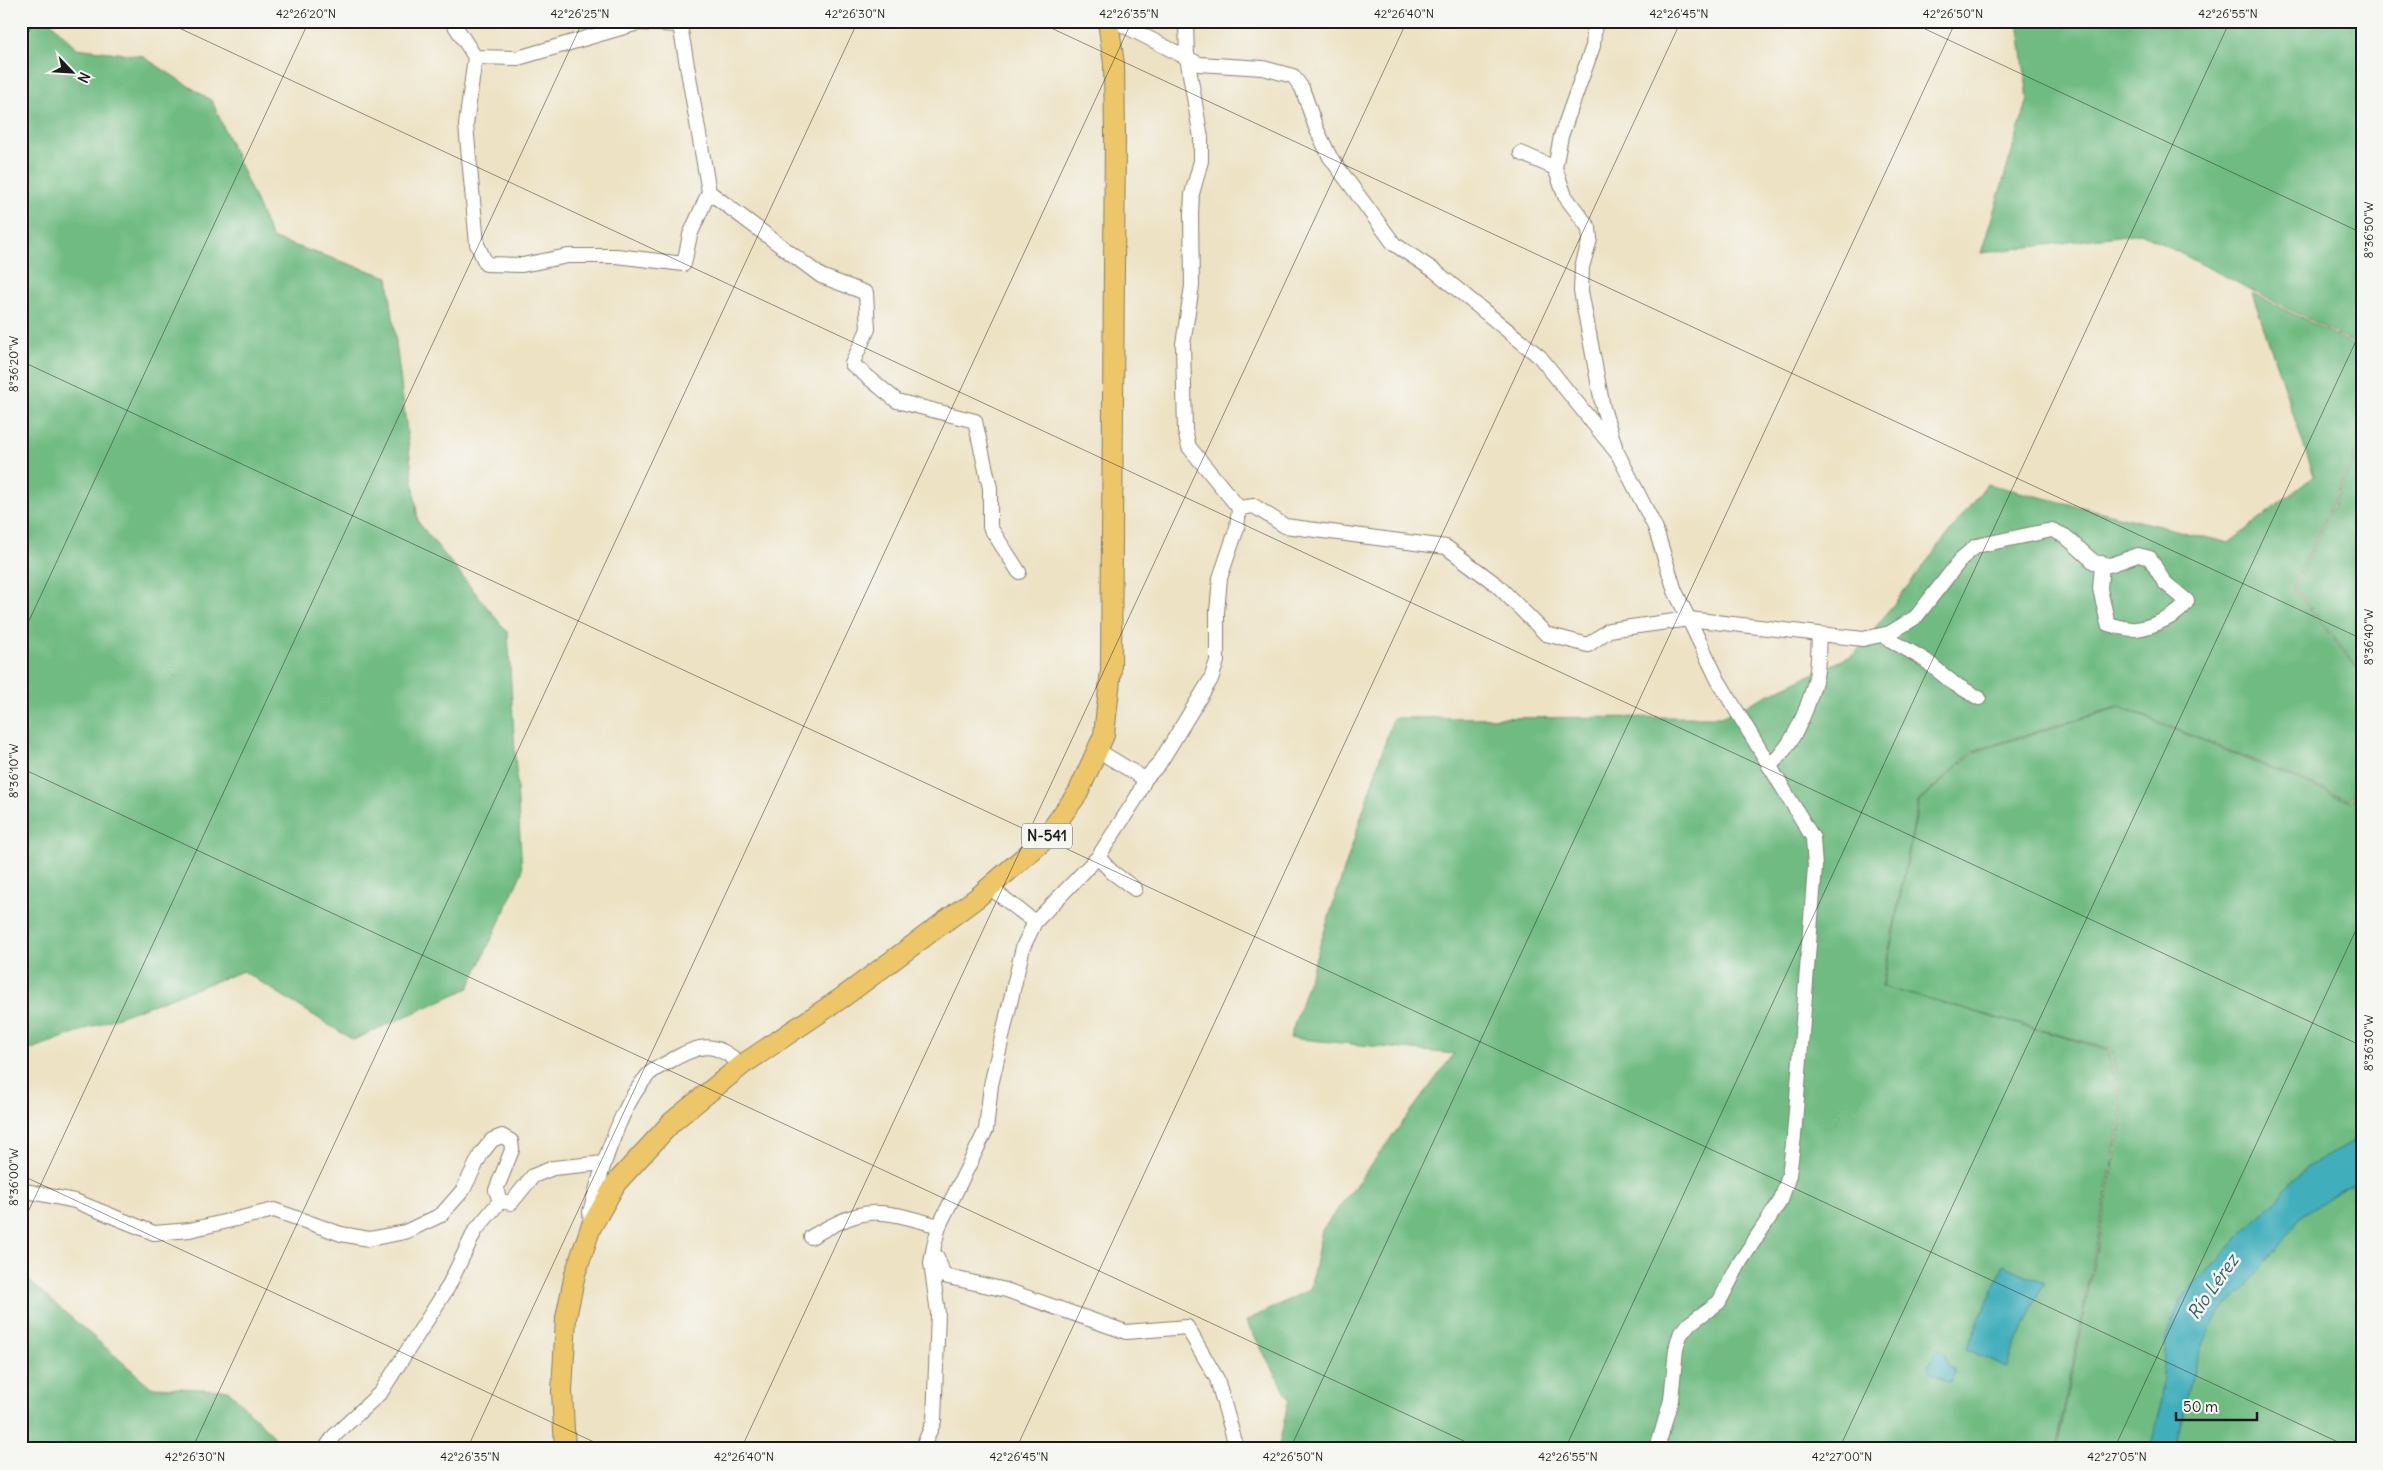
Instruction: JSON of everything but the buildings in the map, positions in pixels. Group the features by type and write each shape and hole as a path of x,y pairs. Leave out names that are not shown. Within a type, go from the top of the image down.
{"highway":[{"name":"N-541","path":"565,1449 562,1391 566,1318 575,1274 592,1227 616,1183 672,1122 742,1066 843,996 989,887 1043,841 1078,793 1104,735 1111,670 1115,136 1114,64 1108,21"}],"street":[{"path":"452,21 475,57 466,125 477,244 486,264 522,265 568,256 616,256 684,264 690,235 708,192 682,23 638,23 518,58 475,57"},
{"path":"1115,21 1199,64 1262,68 1293,76 1302,88 1316,128 1330,156 1394,244 1440,275 1540,357 1618,454"},
{"path":"922,1449 934,1422 938,1313 932,1263 934,1246 939,1226 986,1130 991,1085 1023,947 1035,922 1098,857 1137,797 1145,779 1159,764 1211,679 1217,661 1217,612 1220,578 1237,528 1239,508 1190,447 1185,431 1183,344 1192,286 1192,194 1201,161 1201,138 1187,57 1186,21"},
{"path":"1596,21 1593,46 1561,136 1555,168 1566,196 1589,228 1590,239 1582,267 1581,291 1603,408 1618,454 1655,527 1675,591 1723,688 1813,838 1815,867 1794,1136 1789,1175 1781,1200 1740,1262 1720,1302 1688,1324 1680,1335 1676,1349 1671,1400 1657,1449"},
{"path":"1521,153 1555,168"},
{"path":"708,192 821,276 866,294 868,329 852,364 897,401 975,421 990,488 990,527 1019,572"},
{"path":"1239,508 1254,506 1285,526 1446,547 1497,585 1546,634 1588,645 1609,630 1689,619 1863,639 1890,634 1916,617 1962,558 1976,546 2052,530 2064,536 2094,562 2102,563 2110,565 2138,555 2150,558 2164,582 2187,601 2184,609 2174,616 2135,629 2108,624 2100,589 2102,563"},
{"path":"1769,766 1780,758 1794,737 1816,680 1819,634"},
{"path":"1882,635 1926,660 1953,683 1979,698"},
{"path":"1097,750 1145,779"},
{"path":"1098,857 1112,872 1136,889"},
{"path":"989,887 1035,922"},
{"path":"592,1227 590,1212 604,1163 623,1114 648,1073 688,1051 712,1047 725,1051 742,1066"},
{"path":"21,1190 75,1201 154,1233 190,1230 274,1210 341,1234 369,1238 405,1232 441,1215 463,1190 481,1154 492,1140 502,1136 511,1141 512,1150 496,1190 500,1201"},
{"path":"500,1201 511,1203 533,1176 553,1168 604,1163"},
{"path":"325,1449 335,1435 381,1392 448,1287 475,1231 500,1201"},
{"path":"811,1237 836,1223 869,1211 885,1212 939,1226"},
{"path":"934,1246 942,1273 950,1278 978,1282 1006,1290 1126,1332 1187,1327 1217,1379 1236,1449"}],"green space":[{"path":"21,21 50,21 76,48 142,56 212,101 272,238 388,277 418,522 508,633 522,872 469,988 353,1040 243,971 21,1053"},
{"path":"2018,21 2362,21 2362,347 2141,233 1981,253 2028,99"},
{"path":"2252,293 2362,349 2362,440 2293,588 2362,675 2362,779 2350,800 2120,706 1973,751 1918,802 1882,986 2109,1050 2121,1117 2056,1449 1278,1449 1289,1399 1246,1321 1310,1289 1322,1230 1454,1054 1290,1038 1393,718 1721,717 1855,654 1987,484 2229,543 2314,476"},
{"path":"2362,444 2362,673 2295,588"},
{"path":"2120,707 2351,802 2362,782 2362,1449 2057,1449 2123,1117 2111,1049 1883,987 1919,802 1974,752"},
{"path":"29,1281 151,1387 228,1390 286,1449 21,1449 21,1282"}],"water":[{"name":"Río Lérez","path":"2362,1137 2362,1180 2344,1188 2302,1216 2246,1289 2230,1301 2217,1318 2197,1360 2175,1449 2150,1449 2160,1410 2166,1338 2179,1301 2307,1167"},
{"path":"2004,1265 2044,1283 2006,1367 1966,1349"},
{"path":"1941,1350 1945,1354 1948,1366 1954,1369 1954,1375 1950,1382 1930,1372 1928,1366 1936,1351"}]}
